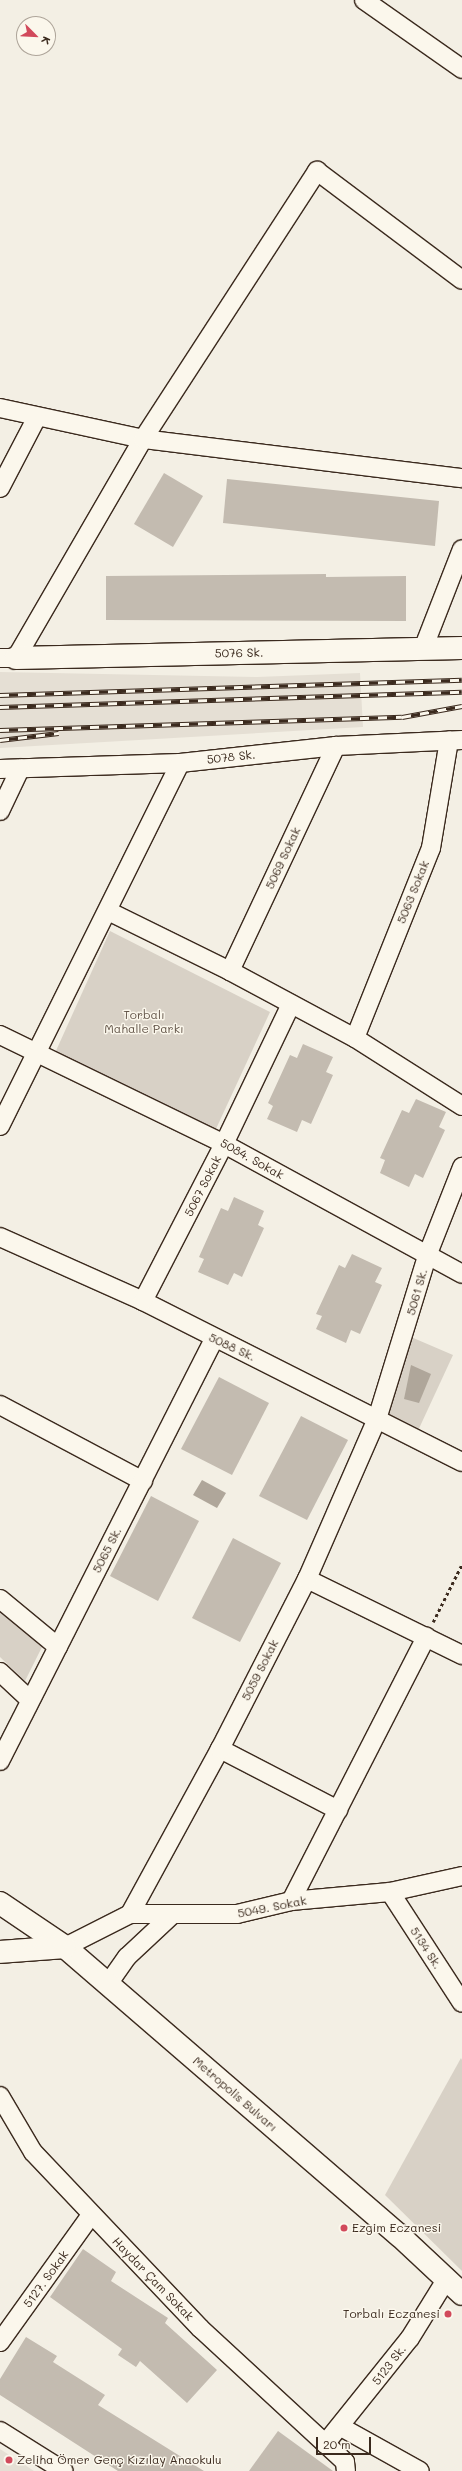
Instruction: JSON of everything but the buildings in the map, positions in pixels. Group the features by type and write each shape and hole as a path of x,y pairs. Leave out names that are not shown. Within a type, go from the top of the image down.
{"main road":[{"name":"5076 Sk.","path":"8,658 462,648"},
{"name":"Metropolis Bulvarı","path":"0,1902 65,1947 454,2287"},
{"path":"0,1952 65,1947"}],"street":[{"path":"364,0 462,69"},
{"path":"8,658 143,439 317,171 462,280"},
{"path":"0,408 143,439 462,478"},
{"path":"0,488 37,417"},
{"path":"423,649 462,549"},
{"name":"5078 Sk.","path":"0,769 180,763 336,746 455,740"},
{"name":"5063 Sokak","path":"354,1038 431,848 455,740"},
{"name":"5069 Sokak","path":"230,971 336,746"},
{"path":"0,1126 38,1054 180,763"},
{"path":"0,811 20,769"},
{"path":"108,911 230,971 354,1038 462,1106"},
{"name":"5067 Sokak","path":"143,1301 224,1144 291,1004"},
{"name":"5084. Sokak","path":"0,1035 224,1144 462,1274"},
{"name":"5061 Sk.","path":"376,1419 427,1256 462,1167"},
{"name":"5088 Sk.","path":"0,1237 143,1301 214,1339 462,1462"},
{"name":"5065 Sk.","path":"0,1761 214,1339"},
{"path":"0,1405 142,1481"},
{"name":"5059 Sokak","path":"130,1914 220,1749 307,1579 376,1419"},
{"path":"307,1579 462,1655"},
{"path":"0,1599 58,1646"},
{"path":"291,1901 426,1637"},
{"path":"0,1672 30,1700"},
{"path":"220,1749 338,1810"},
{"name":"5049. Sokak","path":"65,1947 130,1914 237,1914 291,1901 390,1892 462,1876"},
{"name":"5134 Sk.","path":"390,1892 462,2003"},
{"path":"108,1984 128,1957 173,1914"},
{"name":"Haydar Çam Sokak","path":"0,2096 33,2152 91,2215 200,2328 345,2462 346,2471"},
{"name":"5127. Sokak","path":"0,2342 91,2215"},
{"name":"5123 Sk.","path":"325,2444 410,2338 454,2287"},
{"path":"340,2427 420,2471"},
{"path":"0,2431 64,2471"}],"path":[{"path":"426,1637 462,1564"}],"shaded area":[{"path":"0,672 257,677 360,673 363,727 0,748"},
{"path":"411,1365 431,1374 419,1403 404,1399"},
{"path":"202,1480 226,1493 217,1508 193,1495"},
{"name":"Zeliha Ömer Genç Kızılay Anaokulu","path":"0,2449 34,2471 0,2471"}],"green space":[{"name":"Torbalı Mahalle Parkı","path":"110,931 270,1012 215,1131 55,1053"},
{"path":"404,1334 453,1355 416,1435 377,1419"},
{"path":"0,1610 44,1643 25,1681 0,1657"},
{"path":"461,2058 462,2060 462,2271 385,2195"}],"railway":[{"path":"0,695 462,680"},
{"path":"0,707 462,692"},
{"path":"0,730 402,717 462,706"},
{"path":"0,740 59,733"}],"place":[{"name":"Ezgim Eczanesi","path":"344,2228"},
{"name":"Torbalı Eczanesi","path":"448,2314"},
{"name":"Zeliha Ömer Genç Kızılay Anaokulu","path":"9,2460"}]}
